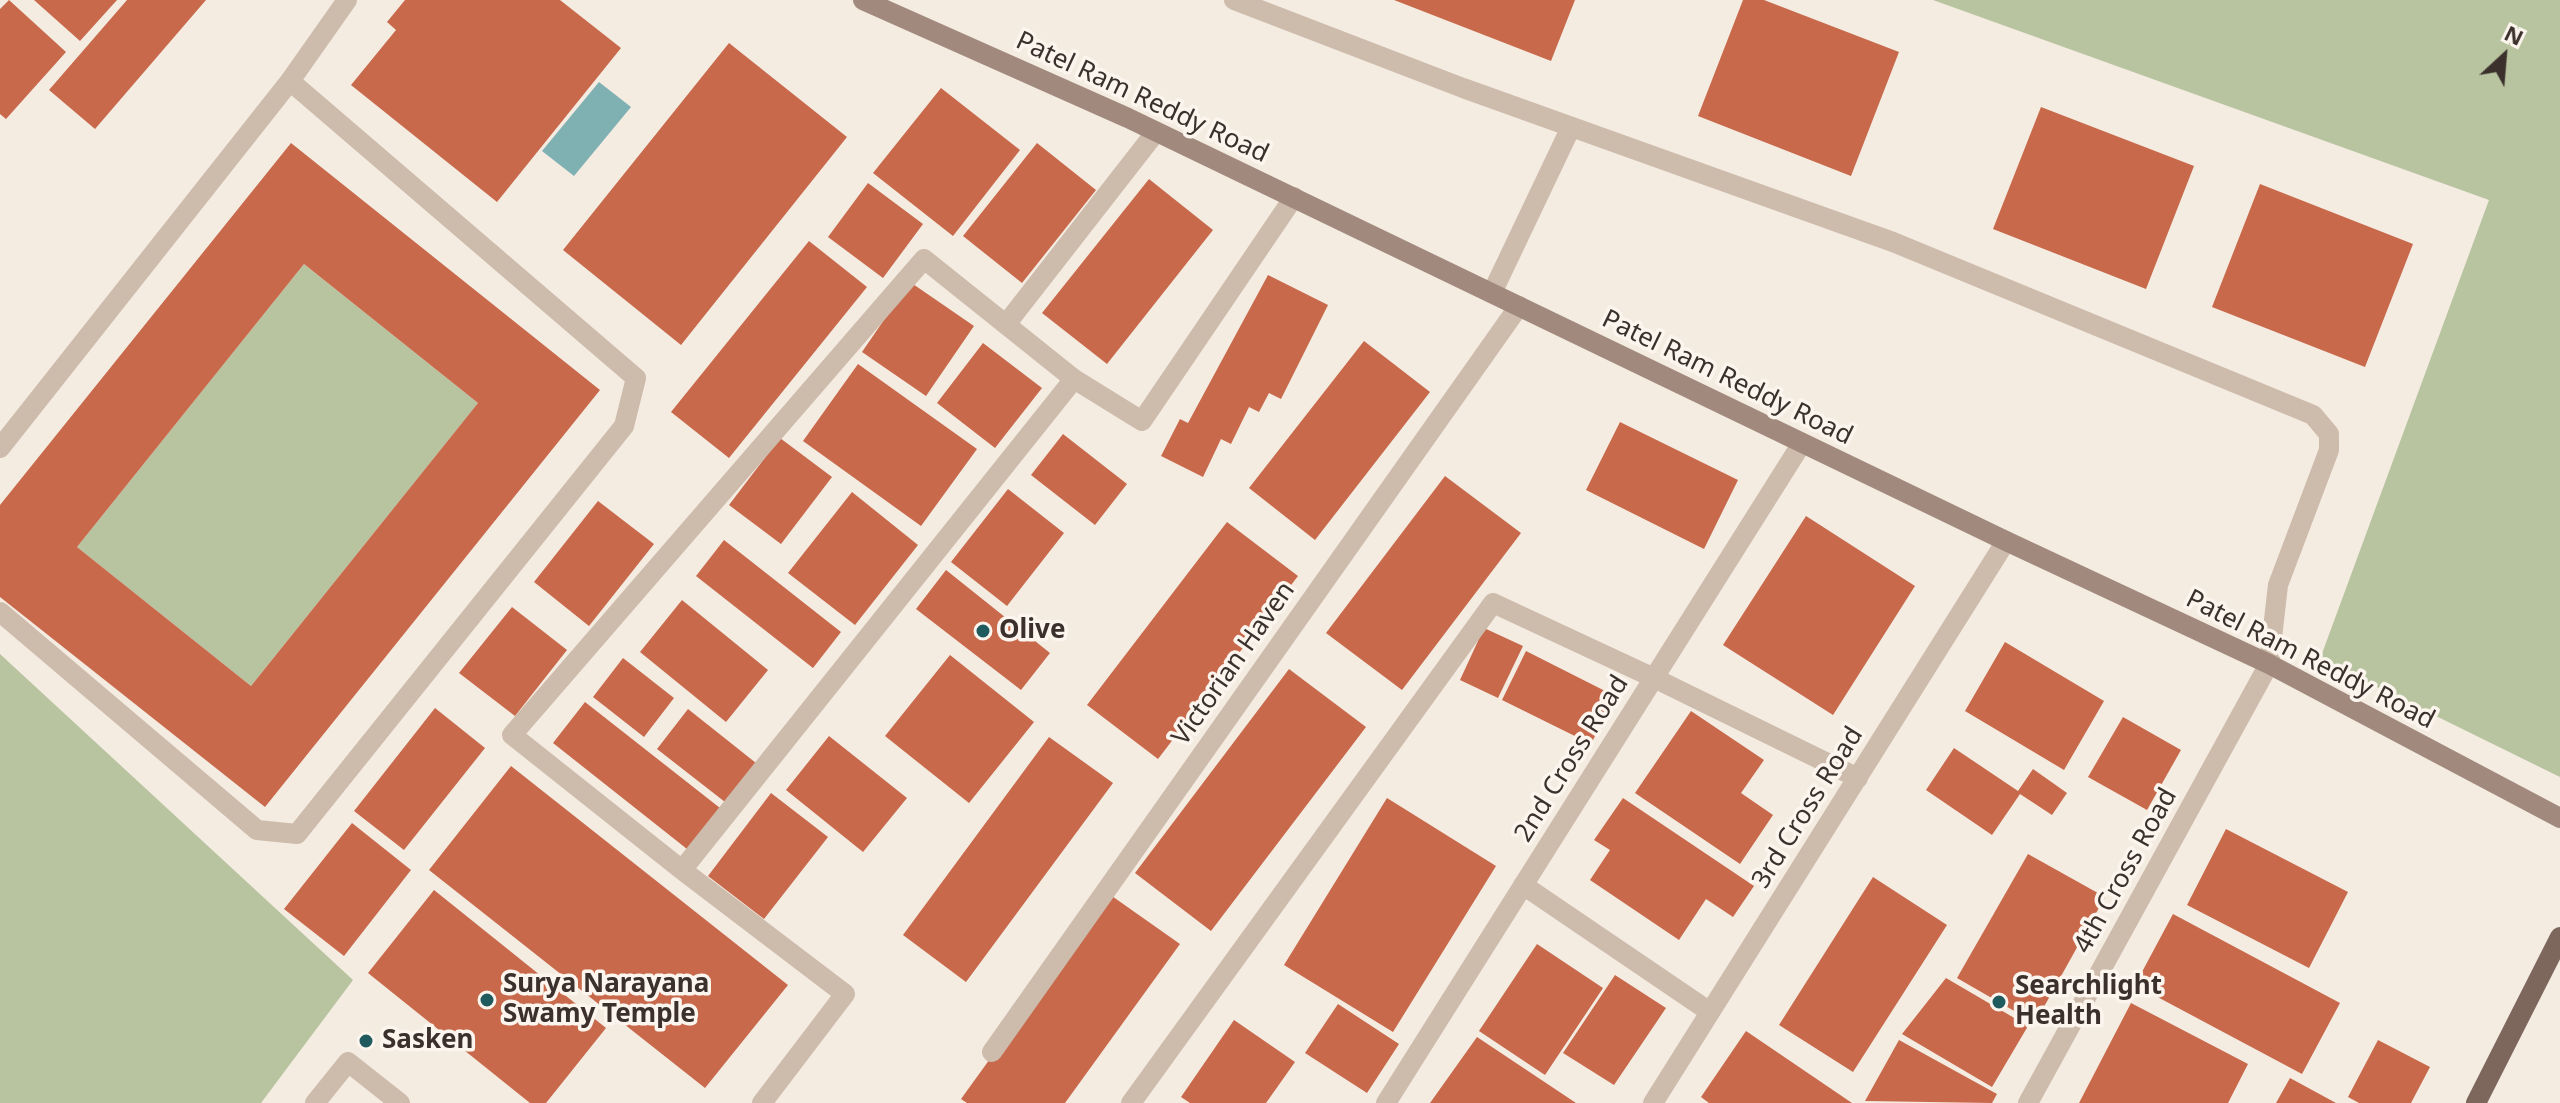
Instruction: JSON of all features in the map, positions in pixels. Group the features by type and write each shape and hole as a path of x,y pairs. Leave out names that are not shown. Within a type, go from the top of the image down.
{"main road":[{"path":"2476,1103 2560,937"}],"street":[{"path":"0,448 290,81 347,0"},
{"name":"Patel Ram Reddy Road","path":"863,0 1294,197 2006,541 2269,664 2560,818"},
{"path":"1234,0 1571,127 1893,242 2313,415 2329,434 2329,450 2278,585 2269,664"},
{"path":"0,612 257,830 297,834 624,426 636,378 290,81"},
{"path":"1492,293 1571,127"},
{"path":"1007,323 1155,133"},
{"path":"762,1103 845,994 512,735 924,259 1074,379 1142,421 1294,197"},
{"name":"Victorian Haven","path":"992,1052 1519,306"},
{"path":"682,870 1074,379"},
{"name":"2nd Cross Road","path":"1386,1103 1802,443"},
{"name":"3rd Cross Road","path":"1653,1103 2006,541"},
{"path":"1131,1103 1493,603 1858,778"},
{"name":"4th Cross Road","path":"2028,1103 2269,664"},
{"path":"1523,885 1710,1012"},
{"path":"315,1103 348,1062 400,1103"}],"green space":[{"path":"1933,0 2560,0 2560,777 2320,659 2489,200"},
{"path":"304,264 478,403 251,686 77,547"},
{"path":"0,654 353,980 261,1103 0,1103"}],"water":[{"path":"599,82 631,107 574,176 542,151"}],"building":[{"path":"9,0 66,52 6,119 0,114 0,9"},
{"path":"34,0 117,0 80,41"},
{"path":"127,0 206,0 95,129 49,90"},
{"path":"405,0 560,0 621,48 497,202 351,85 396,30 387,22"},
{"path":"1394,0 1575,0 1551,61"},
{"path":"1743,0 1764,0 1899,52 1851,176 1698,116"},
{"path":"729,43 847,137 681,345 563,250"},
{"path":"941,88 1020,150 953,236 873,173"},
{"path":"2041,107 2194,166 2146,289 1993,229"},
{"path":"291,143 600,390 265,807 0,597 0,505","holes":["304,264 478,403 251,686 77,547"]},
{"path":"1037,143 1096,190 1022,283 963,236"},
{"path":"1149,179 1213,230 1107,364 1042,313"},
{"path":"868,183 923,224 883,278 828,237"},
{"path":"2260,184 2413,244 2365,367 2212,307"},
{"path":"809,241 867,287 729,458 671,412"},
{"path":"1268,275 1328,305 1281,399 1269,393 1259,412 1249,407 1231,444 1221,439 1203,477 1161,456 1180,419 1188,423"},
{"path":"910,282 974,326 926,396 862,352"},
{"path":"1364,341 1430,392 1315,540 1249,488"},
{"path":"983,343 1042,388 995,448 937,403"},
{"path":"858,364 977,449 921,526 803,441"},
{"path":"1620,422 1738,480 1704,549 1586,490"},
{"path":"1063,434 1127,484 1095,525 1031,475"},
{"path":"780,438 832,477 781,544 729,505"},
{"path":"1445,476 1521,533 1402,690 1326,633"},
{"path":"1008,489 1064,533 1007,606 951,562"},
{"path":"852,492 918,545 855,625 788,573"},
{"path":"598,501 654,544 589,626 534,582"},
{"path":"1806,516 1915,586 1833,715 1723,645"},
{"path":"1227,522 1298,576 1158,759 1087,705"},
{"path":"724,540 841,632 813,668 696,576"},
{"name":"Olive","path":"946,570 1050,653 1021,690 916,609"},
{"path":"682,600 768,670 726,722 640,652"},
{"path":"512,607 567,650 515,716 459,673"},
{"path":"1484,628 1523,646 1498,698 1460,680"},
{"path":"2005,642 2104,701 2064,770 1965,711"},
{"path":"1526,651 1615,696 1591,744 1502,700"},
{"path":"950,655 1034,722 969,803 885,736"},
{"path":"623,658 674,698 644,737 593,697"},
{"path":"1289,669 1366,727 1211,931 1135,873"},
{"path":"585,702 720,808 687,849 553,743"},
{"path":"435,708 485,748 404,850 354,811"},
{"path":"688,709 756,763 725,802 657,749"},
{"path":"1691,711 1764,760 1741,793 1773,815 1740,864 1635,793"},
{"path":"2123,717 2181,750 2147,810 2088,777"},
{"path":"829,736 907,798 863,852 786,790"},
{"path":"1049,737 1113,783 966,982 903,935"},
{"path":"1954,748 2018,791 2033,769 2067,793 2052,815 2020,794 1992,835 1926,790"},
{"path":"511,766 788,985 705,1088 429,870"},
{"path":"771,793 828,837 764,919 708,876"},
{"path":"1387,798 1496,866 1393,1032 1284,965"},
{"path":"1623,798 1754,886 1733,917 1706,899 1679,940 1590,880 1610,850 1594,840"},
{"path":"352,823 411,870 344,956 284,909"},
{"path":"2226,829 2348,892 2309,968 2187,905"},
{"path":"2028,854 2105,897 2035,1023 1957,978"},
{"path":"1873,877 1947,925 1853,1072 1779,1025"},
{"name":"Surya Narayana Swamy Temple","path":"434,890 606,1028 546,1103 530,1103 368,973"},
{"path":"1109,894 1180,944 1065,1103 967,1103 961,1099"},
{"path":"2173,914 2340,1003 2302,1074 2135,985"},
{"path":"1537,944 1603,988 1545,1075 1479,1031"},
{"path":"1615,975 1666,1008 1614,1085 1563,1053"},
{"path":"1946,978 2028,1026 1992,1087 1902,1034"},
{"path":"2131,1003 2248,1064 2228,1103 2079,1103"},
{"path":"1338,1004 1399,1044 1367,1093 1305,1053"},
{"path":"1234,1020 1295,1062 1266,1103 1190,1103 1181,1097"},
{"path":"1746,1031 1852,1103 1709,1103 1701,1097"},
{"path":"1477,1037 1576,1103 1430,1103"},
{"path":"1899,1040 1997,1094 1992,1103 1865,1101"},
{"path":"2378,1040 2430,1067 2411,1103 2359,1103 2348,1097"},
{"path":"2290,1078 2336,1103 2276,1103"}],"place":[{"name":"Olive","path":"983,631"},
{"name":"Surya Narayana Swamy Temple","path":"487,1000"},
{"name":"Searchlight Health","path":"1999,1002"},
{"name":"Sasken","path":"366,1041"}]}
